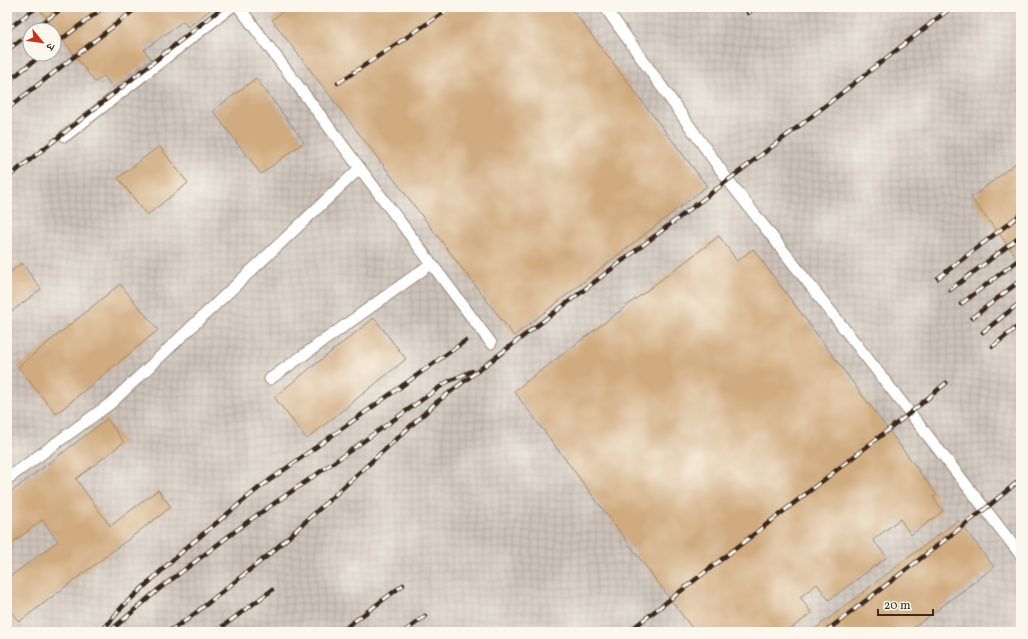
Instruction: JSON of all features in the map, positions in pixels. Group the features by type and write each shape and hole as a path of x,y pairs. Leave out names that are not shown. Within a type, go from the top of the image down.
{"lane":[{"path":"65,136 231,7"},
{"path":"238,7 491,343"},
{"path":"605,7 728,180 1021,555"},
{"path":"7,479 112,403 360,168"},
{"path":"270,379 431,264"}],"shaded area":[{"path":"7,7 1021,7 1021,632 7,632"}],"building":[{"path":"38,7 214,7 188,27 183,21 144,50 151,59 113,88 104,76 95,82 62,39 62,22 49,22"},
{"path":"289,7 570,7 707,186 514,336 272,20"},
{"path":"256,78 304,142 261,174 213,111"},
{"path":"159,146 188,183 147,215 118,178"},
{"path":"1021,159 1021,262 971,198"},
{"path":"719,236 737,261 753,249 937,495 933,497 943,511 911,535 900,519 873,540 887,557 829,600 817,584 800,597 812,613 786,632 695,632 514,391"},
{"path":"22,263 41,289 7,315 7,275"},
{"path":"120,284 158,330 56,414 18,367"},
{"path":"374,318 406,359 307,439 274,397"},
{"path":"107,419 124,442 76,479 110,526 158,490 171,507 19,622 7,606 7,579 58,541 42,520 7,547 7,495"},
{"path":"958,520 994,567 908,632 811,632"}],"railway":[{"path":"7,30 37,7"},
{"path":"44,22 64,7"},
{"path":"62,39 104,7"},
{"path":"7,109 138,7"},
{"path":"7,178 223,7"},
{"path":"338,83 452,7"},
{"path":"748,13 755,7"},
{"path":"168,632 188,619 271,553 437,402 807,120 952,7"},
{"path":"7,50 22,39"},
{"path":"7,82 33,62"},
{"path":"938,278 1021,214"},
{"path":"950,290 1021,236"},
{"path":"961,304 1021,258"},
{"path":"972,318 1021,280"},
{"path":"983,332 1021,302"},
{"path":"993,346 1021,324"},
{"path":"101,632 123,606 186,548 260,487 465,341"},
{"path":"109,632 159,589 250,520 447,382 472,371"},
{"path":"628,632 910,413 946,383"},
{"path":"825,632 985,509 1021,479"},
{"path":"340,632 403,585"},
{"path":"215,632 272,590"},
{"path":"404,632 425,616"}]}
